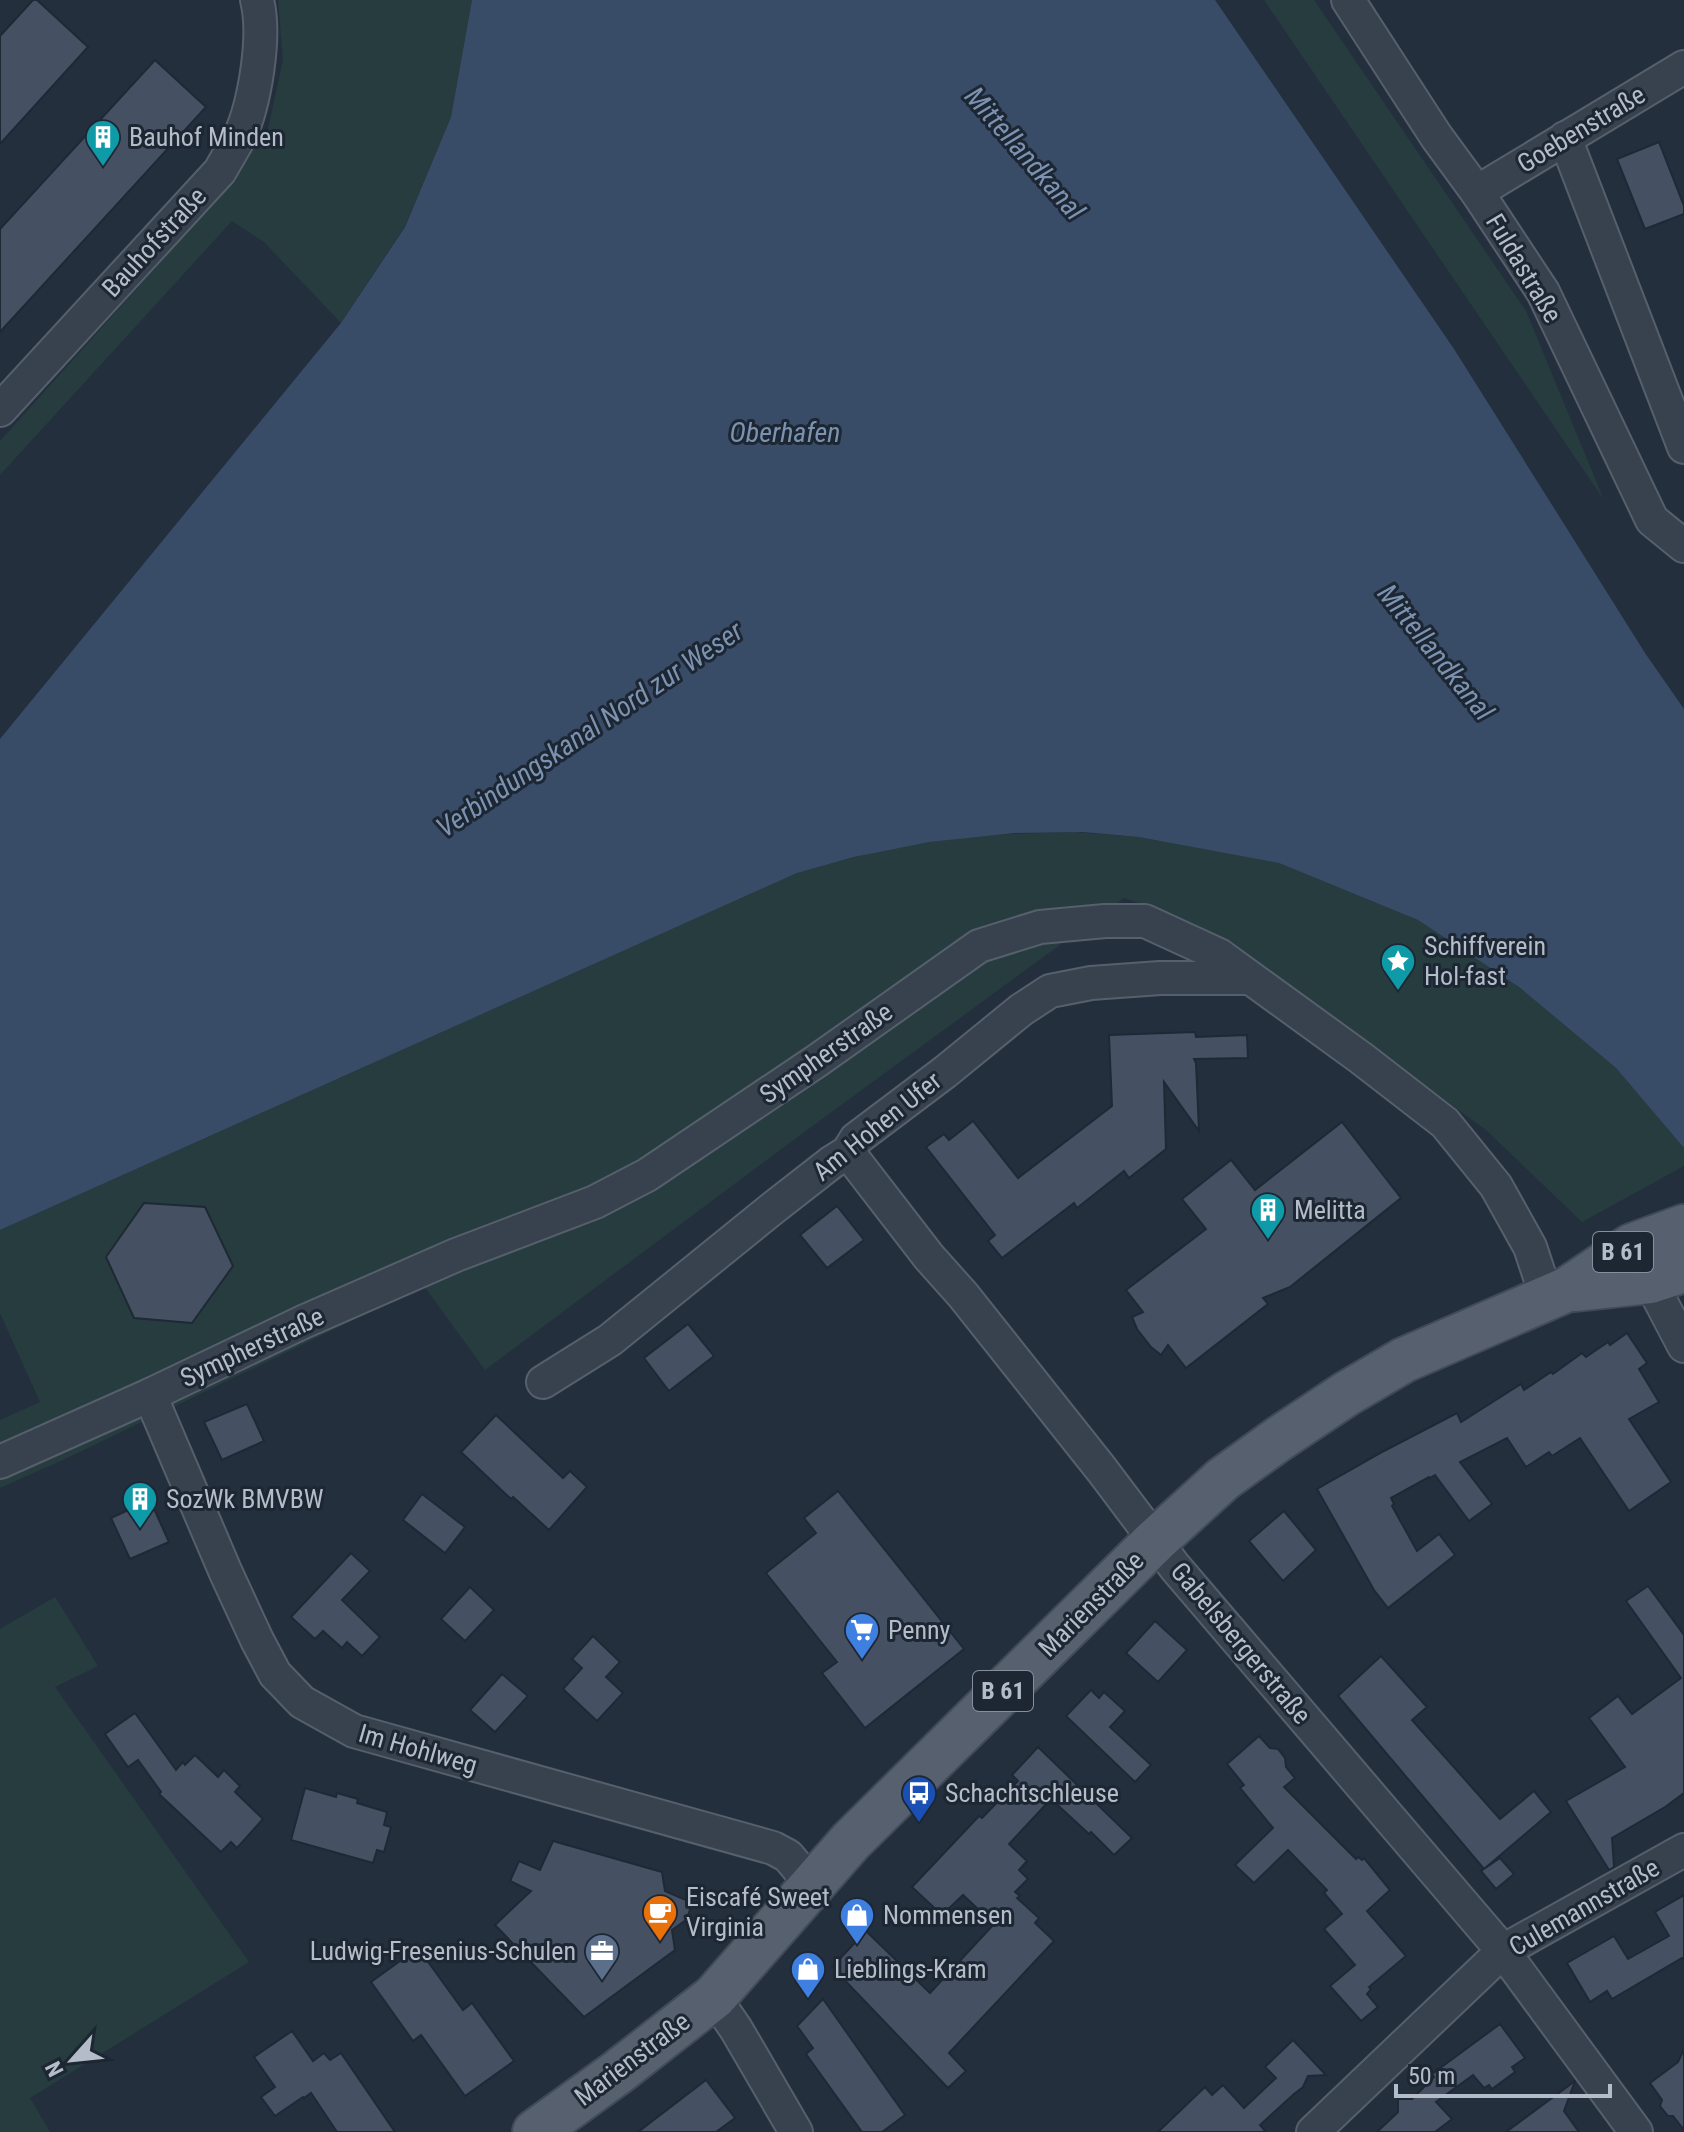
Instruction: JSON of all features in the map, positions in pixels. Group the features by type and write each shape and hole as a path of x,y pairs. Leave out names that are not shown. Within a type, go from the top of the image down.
{"main road":[{"name":"Marienstraße","path":"535,2132 714,1997 851,1841 1155,1541 1223,1479 1346,1394 1404,1360 1558,1294 1655,1266 1684,1227"}],"street":[{"name":"Bauhofstraße","path":"0,410 220,171 240,135 254,88 260,50 257,0"},
{"name":"Fuldastraße","path":"1348,0 1543,292 1652,520 1683,545"},
{"name":"Goebenstraße","path":"1477,192 1684,67"},
{"path":"1565,138 1684,447"},
{"name":"Sympherstraße","path":"0,1462 456,1255 595,1202 647,1175 818,1060 979,946 1040,927 1145,921 1219,955 1445,1123 1496,1186 1558,1294"},
{"name":"Am Hohen Ufer","path":"543,1382 610,1340 773,1208 848,1152 856,1139 1021,1010 1050,991 1091,983 1160,978 1250,978"},
{"name":"Gabelsbergerstraße","path":"848,1152 1102,1470 1175,1567 1503,1951 1636,2132"},
{"path":"1655,1266 1684,1346"},
{"name":"Im Hohlweg","path":"150,1395 257,1640 275,1674 302,1702 354,1731 773,1848 788,1856 812,1885"},
{"name":"Culemannstraße","path":"1313,2132 1503,1951 1684,1850"},
{"path":"714,1997 796,2132"}],"green space":[{"path":"278,0 472,0 451,117 405,226 341,323 264,242 232,221 0,475 0,441 167,255 231,176 257,131 266,138 283,60"},
{"path":"1264,0 1314,0 1526,311 1604,500"},
{"path":"1074,832 1141,837 1279,863 1418,920 1519,987 1616,1068 1684,1148 1684,1166 1582,1222 1486,1130 1271,973 1207,931 1124,898 485,1370 424,1286 0,1488 0,1420 40,1402 0,1313 0,1230 797,873 921,843"},
{"path":"55,1597 98,1666 55,1687 249,1962 30,2098 50,2132 0,2132 0,1629"}],"water":[{"name":"Oberhafen","path":"472,0 1215,0 1454,349 1645,653 1684,709 1684,1148 1616,1068 1519,987 1418,920 1279,863 1139,837 1083,832 1015,833 929,842 854,857 797,873 0,1230 0,739 341,323 405,227 451,117"}],"building":[{"path":"33,0 37,0 88,47 0,144 0,36"},
{"name":"Bauhof Minden","path":"155,60 206,107 0,332 0,229"},
{"path":"1659,142 1684,206 1684,214 1645,229 1617,159"},
{"path":"1195,1032 1196,1037 1247,1035 1248,1058 1194,1059 1199,1131 1164,1082 1166,1149 1129,1178 1124,1171 1077,1208 1074,1203 1002,1258 988,1241 995,1235 926,1147 944,1134 949,1140 973,1121 1018,1178 1112,1106 1109,1035"},
{"name":"Melitta","path":"1342,1122 1401,1198 1290,1287 1263,1298 1268,1304 1186,1368 1168,1345 1161,1355 1151,1347 1132,1317 1143,1312 1126,1290 1206,1229 1182,1199 1231,1160 1255,1190"},
{"path":"144,1203 205,1207 233,1266 192,1323 134,1318 106,1257"},
{"path":"837,1206 864,1240 827,1268 800,1235"},
{"path":"688,1324 714,1356 669,1391 644,1358"},
{"path":"1627,1333 1647,1363 1639,1369 1659,1402 1629,1419 1671,1482 1629,1511 1580,1438 1552,1456 1549,1452 1526,1467 1507,1438 1460,1462 1492,1504 1469,1521 1435,1475 1391,1498 1392,1506 1417,1551 1439,1534 1455,1555 1388,1608 1374,1590 1317,1489 1457,1413 1461,1422 1521,1384 1524,1390 1582,1353 1586,1357"},
{"path":"247,1404 264,1441 222,1460 204,1422"},
{"path":"496,1415 563,1478 570,1471 587,1487 549,1530 461,1452"},
{"path":"838,1491 964,1649 865,1728 822,1673 837,1662 766,1573 816,1533 804,1518"},
{"path":"422,1494 465,1527 445,1553 403,1520"},
{"name":"SozWk BMVBW","path":"150,1500 169,1542 130,1559 111,1518"},
{"path":"1284,1511 1316,1550 1283,1581 1249,1541"},
{"path":"351,1553 370,1571 342,1600 380,1637 362,1656 347,1642 342,1648 323,1631 315,1639 291,1617"},
{"path":"1648,1586 1684,1635 1684,1793 1612,1838 1614,1867 1609,1870 1566,1801 1625,1767 1589,1718 1618,1696 1632,1714 1681,1678 1626,1601"},
{"path":"470,1587 494,1610 465,1641 441,1619"},
{"path":"1155,1621 1187,1650 1158,1682 1126,1653"},
{"path":"593,1636 620,1662 606,1677 623,1693 597,1721 563,1689 582,1668 572,1659"},
{"path":"1381,1656 1427,1707 1412,1720 1500,1819 1534,1791 1551,1812 1484,1869 1338,1696"},
{"path":"502,1674 528,1696 495,1732 470,1710"},
{"path":"1091,1690 1099,1698 1104,1692 1125,1711 1110,1727 1151,1765 1135,1782 1066,1716"},
{"path":"135,1713 176,1770 195,1755 218,1777 224,1770 240,1786 235,1792 263,1819 237,1848 231,1842 221,1852 159,1794 161,1792 138,1760 128,1767 105,1734"},
{"path":"1259,1736 1270,1748 1278,1749 1295,1778 1284,1787 1356,1859 1364,1858 1390,1890 1367,1911 1406,1956 1369,1987 1371,1989 1367,1994 1378,2007 1361,2021 1330,1986 1355,1965 1324,1929 1342,1914 1324,1893 1327,1890 1288,1850 1254,1883 1235,1865 1273,1828 1240,1788 1244,1785 1227,1764"},
{"path":"1038,1747 1132,1838 1114,1855 1051,1799 1009,1844 1027,1861 1019,1870 1028,1879 1015,1892 1020,1896 1017,1898 1039,1918 1035,1923 1054,1941 949,2053 966,2071 948,2088 832,1967 866,1931 930,1993 994,1924 963,1895 942,1915 912,1887 979,1816 982,1818 1018,1781 1012,1775"},
{"path":"305,1788 336,1797 337,1793 358,1799 357,1803 387,1812 384,1825 391,1827 384,1852 377,1850 373,1863 291,1840"},
{"path":"553,1841 662,1872 665,1891 686,1900 690,1910 686,1920 672,1930 675,1950 584,2017 495,1925 531,1891 510,1881 519,1861 540,1870"},
{"path":"1500,1858 1514,1874 1496,1889 1481,1871"},
{"path":"1684,1895 1684,1960 1682,1958 1612,1999 1607,1991 1590,2002 1567,1963 1614,1936 1628,1959 1669,1936 1655,1912"},
{"path":"418,1948 463,2010 472,2003 514,2061 465,2096 421,2035 413,2041 371,1982"},
{"path":"823,1999 905,2115 882,2132 862,2132 806,2054 813,2048 797,2026"},
{"path":"1500,2024 1525,2058 1512,2067 1515,2072 1492,2089 1489,2085 1484,2088 1473,2075 1436,2102 1452,2119 1435,2132 1377,2132 1398,2112 1398,2099 1412,2099 1434,2077 1432,2074"},
{"path":"292,2031 313,2061 324,2053 330,2060 341,2053 395,2132 337,2132 311,2093 275,2116 261,2097 275,2087 254,2057"},
{"path":"1293,2040 1326,2075 1308,2076 1303,2087 1260,2125 1266,2132 1158,2132 1205,2087 1212,2095 1223,2085 1244,2108 1276,2078 1265,2067"},
{"path":"1684,2049 1684,2130 1660,2106 1662,2100 1650,2083 1678,2062"},
{"path":"706,2080 735,2118 716,2132 638,2132"},
{"path":"1575,2081 1564,2111 1579,2132 1506,2132"}],"place":[{"name":"Bauhof Minden","path":"103,168"},
{"name":"Schiffverein Hol-fast","path":"1398,992"},
{"name":"Melitta","path":"1268,1241"},
{"name":"SozWk BMVBW","path":"140,1530"},
{"name":"Penny","path":"862,1661"},
{"name":"Schachtschleuse","path":"919,1824"},
{"name":"Eiscafé Sweet Virginia","path":"660,1943"},
{"name":"Nommensen","path":"857,1946"},
{"name":"Ludwig-Fresenius-Schulen","path":"602,1982"},
{"name":"Lieblings-Kram","path":"808,2000"}],"water label":[{"name":"Mittellandkanal","path":"1025,153"},
{"name":"Mittellandkanal","path":"1436,652"},
{"name":"Verbindungskanal Nord zur Weser","path":"589,729"}]}
